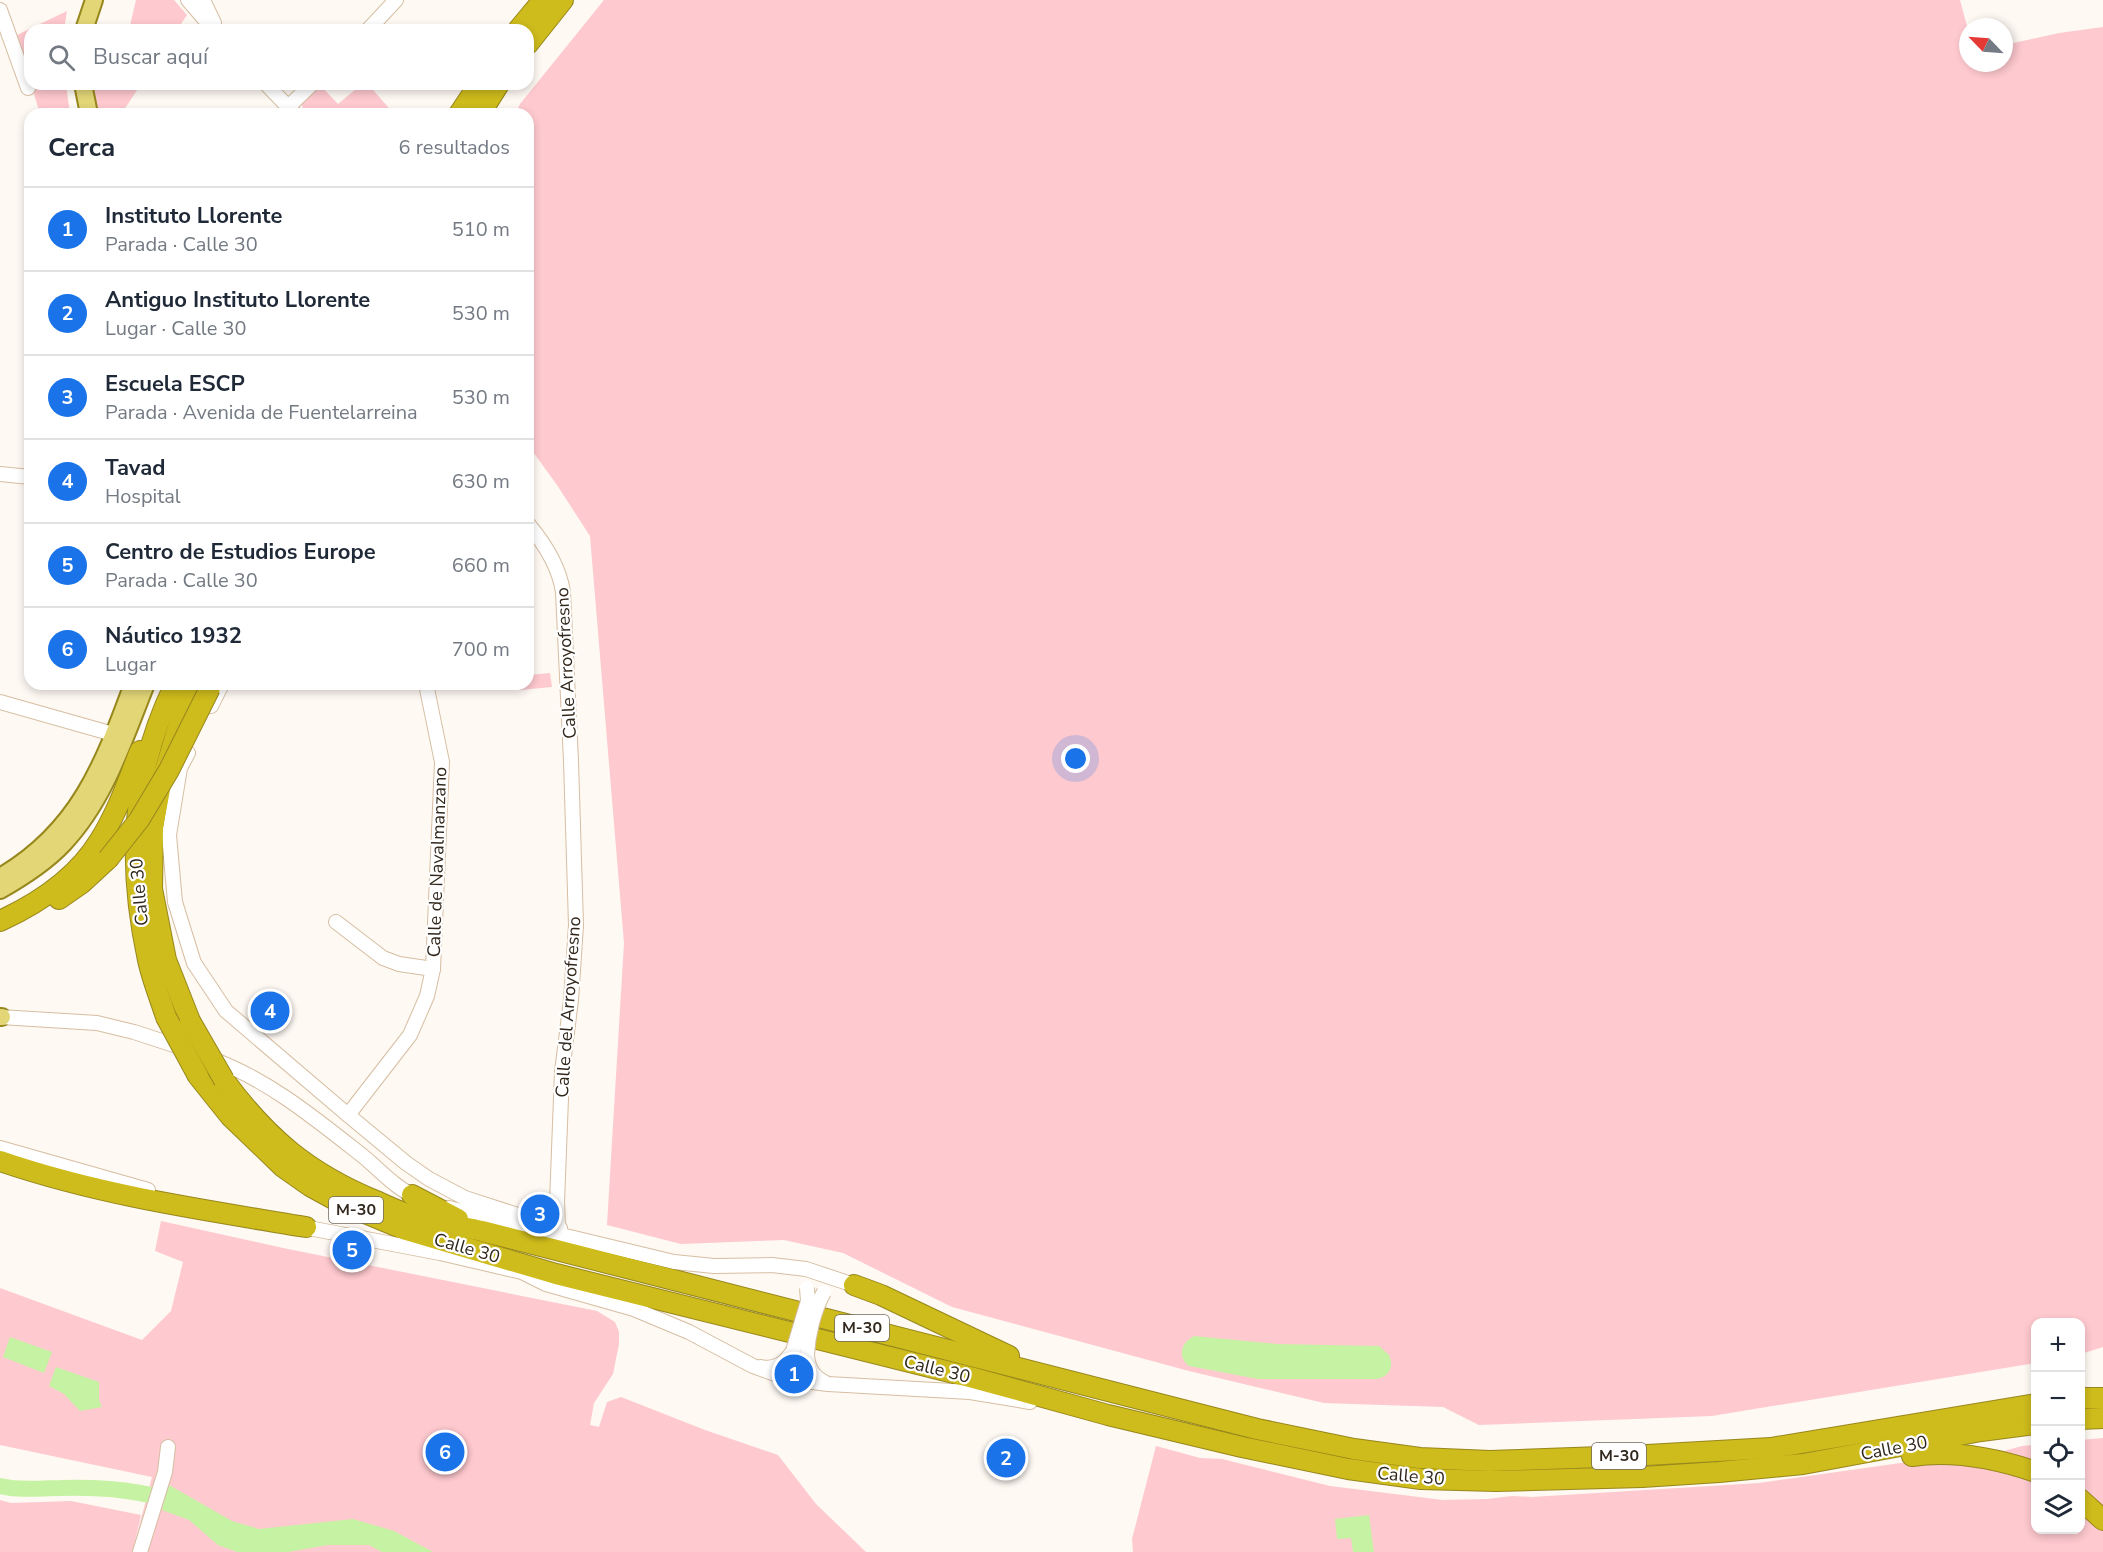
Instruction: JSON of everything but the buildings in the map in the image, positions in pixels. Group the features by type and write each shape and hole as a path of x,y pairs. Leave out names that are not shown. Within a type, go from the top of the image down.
{"highway":[{"path":"523,24 543,0"},
{"path":"534,37 564,0"},
{"path":"463,108 475,90"},
{"path":"484,108 496,90"},
{"name":"Calle 30","path":"172,690 160,715 150,745 135,830 136,896 148,963 166,1017 198,1076 253,1141 283,1167 331,1198 406,1230 556,1274 1252,1450 1348,1469 1421,1479 1496,1481 1642,1477 1803,1464 1981,1431 2031,1425"},
{"name":"Calle 30","path":"202,690 186,701 161,784 153,827 152,889 166,960 190,1021 224,1080 266,1131 317,1172 347,1189 412,1216 482,1231 1257,1429 1354,1449 1420,1458 1490,1461 1771,1448 2031,1405"},
{"path":"12,919 53,904 82,883 108,859 139,820 169,770 208,690"},
{"path":"0,933 12,919 56,888 78,869 99,841 118,805 143,743 160,715"},
{"path":"0,1161 51,1177 138,1198 306,1227"},
{"path":"412,1196 482,1231"},
{"path":"522,1272 556,1274"},
{"path":"854,1285 881,1295 1016,1359 1100,1381 1133,1398"},
{"path":"2085,1398 2103,1398"},
{"path":"1030,1402 1068,1404"},
{"path":"2085,1419 2103,1418"},
{"path":"1803,1464 1831,1468 1933,1453 2006,1462 2031,1470"},
{"path":"2085,1504 2103,1520"}],"main road":[{"path":"75,24 81,0"},
{"path":"86,24 94,0"},
{"path":"73,90 77,108"},
{"path":"83,90 88,108"},
{"path":"0,877 43,846 75,811 94,778 131,690"},
{"path":"0,890 29,873 52,854 81,822 105,782 143,690"}],"street":[{"path":"188,0 210,24"},
{"path":"203,0 213,24"},
{"path":"374,24 396,0"},
{"path":"0,10 24,77"},
{"path":"272,90 289,108"},
{"path":"293,108 307,90"},
{"path":"0,474 24,476"},
{"name":"Calle Arroyofresno","path":"534,533 553,560 562,584 573,811"},
{"path":"208,690 180,768 169,835 175,902 194,963 226,1011 348,1115 429,1179 465,1198 553,1224 575,1237"},
{"name":"Calle de Navalmanzano","path":"348,1115 410,1035 427,996 433,969 442,762 427,690"},
{"path":"0,717 6,704 113,734"},
{"name":"Calle del Arroyofresno","path":"553,1224 557,1202 562,1072 571,1000 576,925 573,811"},
{"name":"Calle de Navalmanzano","path":"336,922 383,958 399,964 433,969"},
{"path":"0,1019 97,1023 135,1032 221,1063 278,1092 412,1196 466,1213 674,1262 714,1266 772,1265 806,1269 854,1285"},
{"path":"0,1146 27,1156 197,1204 440,1253 522,1272 546,1284 634,1309 682,1328 753,1366 789,1379 828,1384 970,1392 1030,1402"},
{"path":"466,1213 524,1217"},
{"path":"772,1265 800,1276 807,1288 808,1301 800,1353 819,1380 828,1384"},
{"path":"753,1366 777,1367 800,1353 807,1344 818,1303 824,1292 836,1285 854,1285"},
{"path":"140,1552 165,1472 168,1447"}],"shaded area":[{"path":"136,0 174,0 187,15 181,24 130,24"},
{"path":"604,0 1960,0 1965,18 1959,18 1959,72 2013,72 2013,43 2059,33 2103,27 2103,1347 2085,1353 2085,1318 2031,1318 2031,1364 1712,1416 1479,1425 1443,1407 1324,1403 1189,1371 952,1307 843,1253 784,1240 681,1244 607,1225 624,943 590,536 534,453 534,108 518,108 531,90 534,90 534,87"},
{"path":"67,11 65,24 40,24"},
{"path":"24,32 24,64 15,36"},
{"path":"33,90 67,90 69,108 38,108"},
{"path":"90,90 137,90 125,108 92,108"},
{"path":"315,90 325,90 338,104 355,90 373,90 389,108 304,108 302,106 302,103"},
{"path":"550,673 552,687 534,689 534,674"},
{"path":"161,1221 597,1311 615,1322 619,1332 619,1344 613,1374 594,1403 590,1425 599,1427 607,1402 621,1397 705,1430 778,1455 816,1504 866,1552 0,1552 0,1500 11,1503 71,1501 141,1515 134,1546 152,1477 0,1445 0,1288 142,1340 171,1311 183,1262 155,1251"},
{"path":"1194,1336 1277,1344 1379,1346 1389,1355 1391,1367 1385,1376 1377,1379 1258,1379 1189,1366 1183,1358 1182,1350 1186,1342"},
{"path":"10,1337 52,1352 44,1373 3,1357"},
{"path":"56,1367 99,1382 99,1400 102,1407 80,1411 64,1394 49,1386"},
{"path":"2103,1438 2103,1552 1133,1552 1132,1539 1156,1446 1200,1458 1222,1459 1330,1486 1443,1500 1759,1483 1922,1460 1971,1460 2031,1445 2031,1534 2085,1534 2085,1440"},
{"path":"169,1485 232,1521 259,1529 353,1519 394,1531 433,1552 382,1552 369,1545 328,1545 288,1552 237,1552 218,1545 189,1520 162,1510"},
{"path":"1369,1515 1374,1552 1353,1552 1351,1538 1337,1539 1335,1519"}],"waterway":[{"path":"0,1486 23,1489 108,1489 141,1493 185,1507"}],"place":[{"name":"Tavad","path":"270,1011"},
{"name":"Escuela ESCP","path":"540,1214"},
{"name":"Centro de Estudios Europe","path":"352,1250"},
{"name":"Instituto Llorente","path":"794,1374"},
{"name":"Náutico 1932","path":"445,1452"},
{"name":"Antiguo Instituto Llorente","path":"1006,1458"}]}
